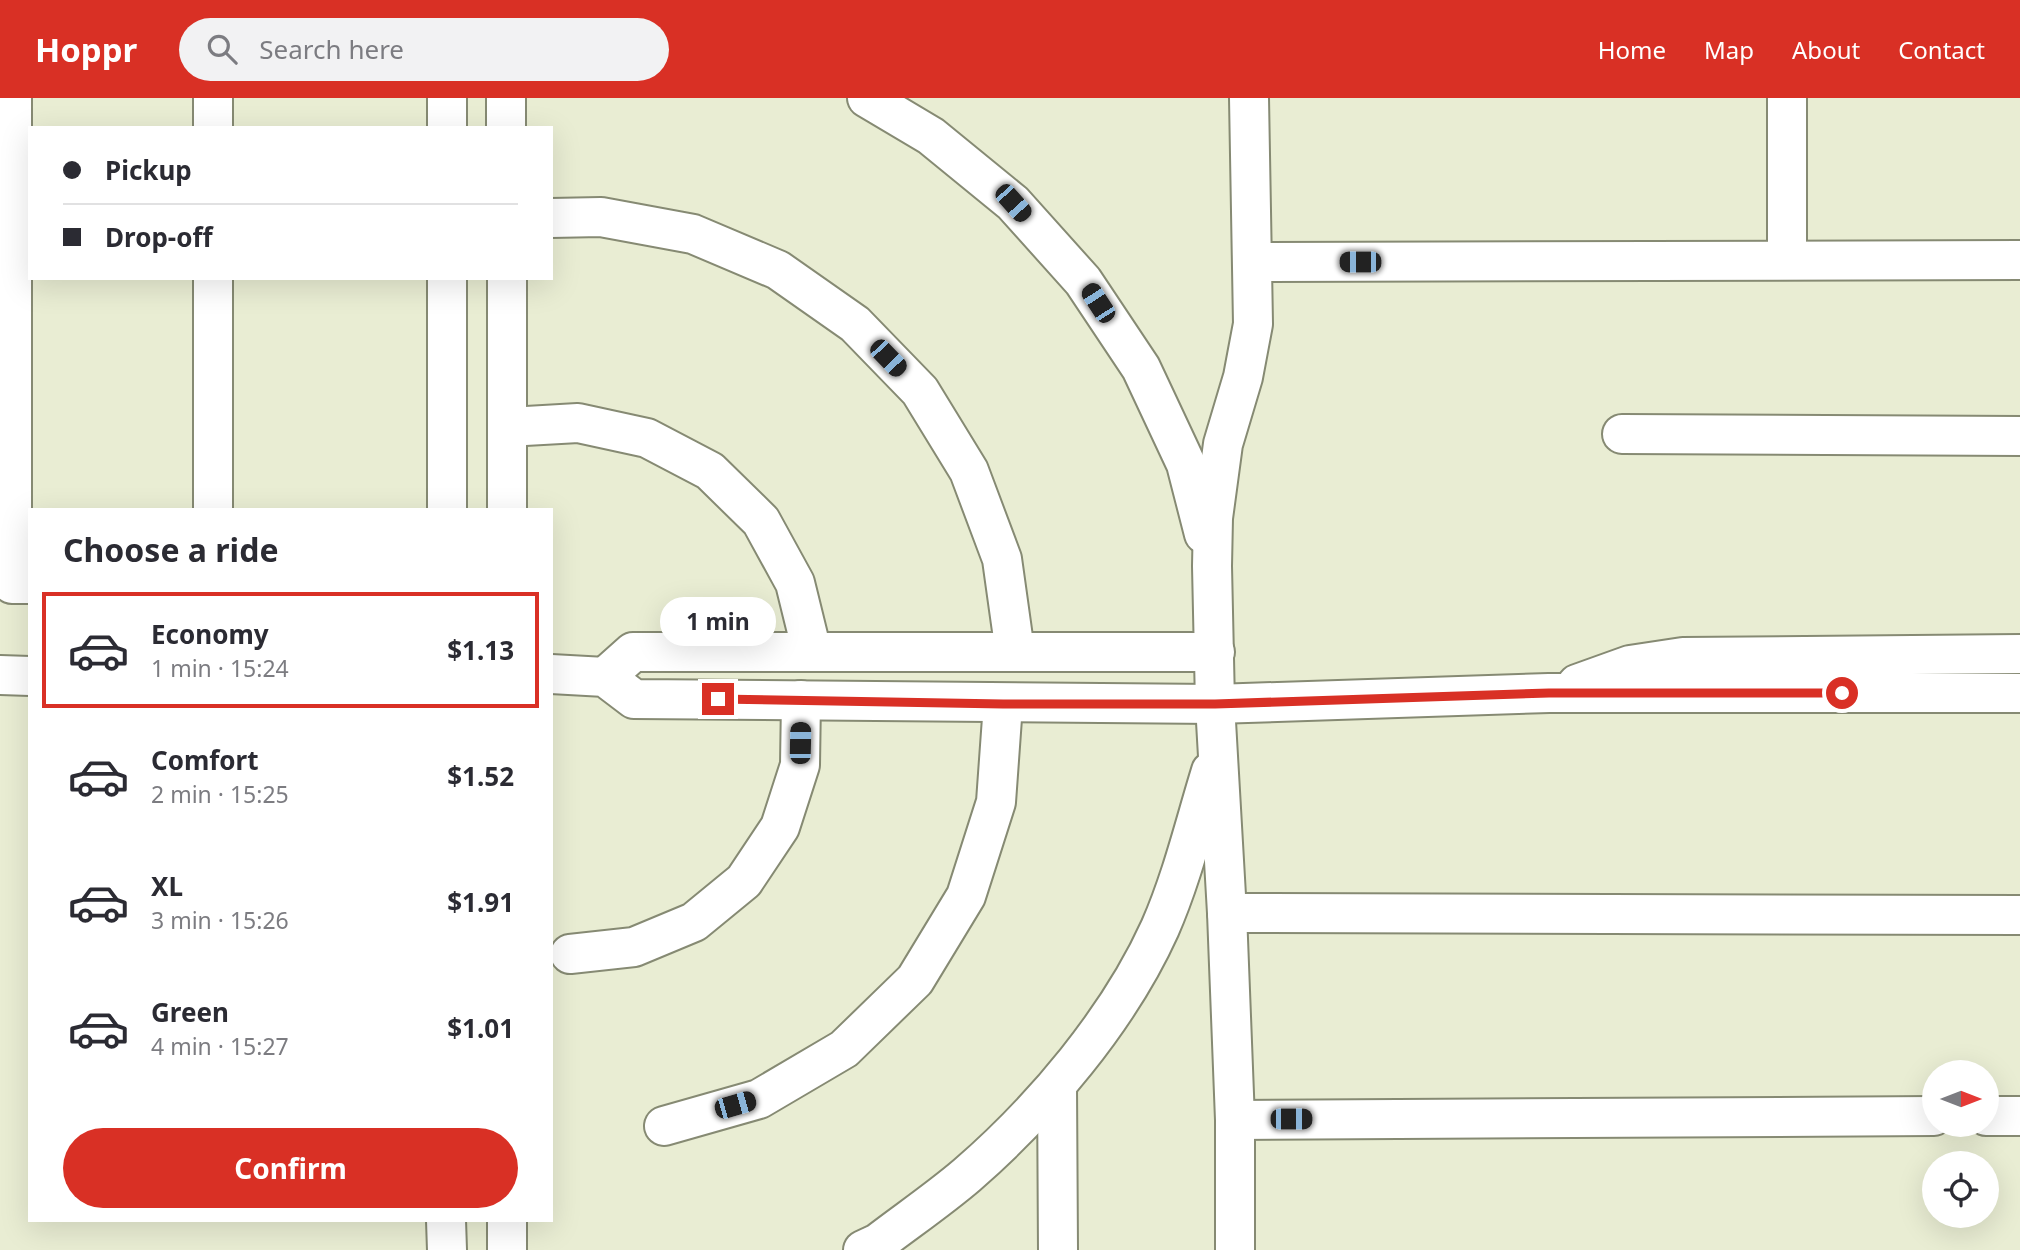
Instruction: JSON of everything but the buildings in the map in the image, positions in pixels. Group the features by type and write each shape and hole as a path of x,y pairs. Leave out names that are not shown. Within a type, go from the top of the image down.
{"street":[{"path":"12,98 14,584"},
{"path":"213,98 213,126"},
{"path":"447,98 447,126"},
{"path":"506,98 506,126"},
{"path":"867,98 931,136 1013,203 1083,281 1141,368 1186,464 1212,566"},
{"path":"1235,1250 1235,1120 1215,704 1212,566 1213,518 1223,444 1243,377 1252,324 1249,98"},
{"path":"1787,98 1787,260"},
{"path":"553,218 601,217 692,234 778,270 855,324 920,391 969,471 1002,559 1015,652"},
{"path":"1253,262 2020,260"},
{"path":"213,280 213,508"},
{"path":"447,280 447,508"},
{"path":"507,280 507,508"},
{"path":"507,427 578,422 648,438 710,471 761,521 795,583 813,652"},
{"path":"1622,434 2020,436"},
{"path":"605,677 633,652 1214,652"},
{"path":"1949,654 1949,693"},
{"path":"1549,693 1630,666 1683,657 2020,654"},
{"path":"553,674 605,677 634,699 1003,704 1215,704 1549,693 2020,693"},
{"path":"0,675 28,676"},
{"path":"570,954 634,947 694,922 744,881 780,827 800,765 801,700"},
{"path":"664,1126 759,1099 844,1049 915,980 967,896 996,802 1003,704"},
{"path":"863,1250 878,1243 968,1174 1057,1086 1122,997 1160,928 1218,746"},
{"path":"1227,913 2020,915"},
{"path":"1057,1086 1058,1250"},
{"path":"1235,1120 1922,1116"},
{"path":"1999,1116 2020,1116"},
{"path":"446,1222 447,1250"},
{"path":"507,1222 507,1250"}],"route":[{"path":"718,699 1003,704 1215,704 1549,693 1842,693"}]}
